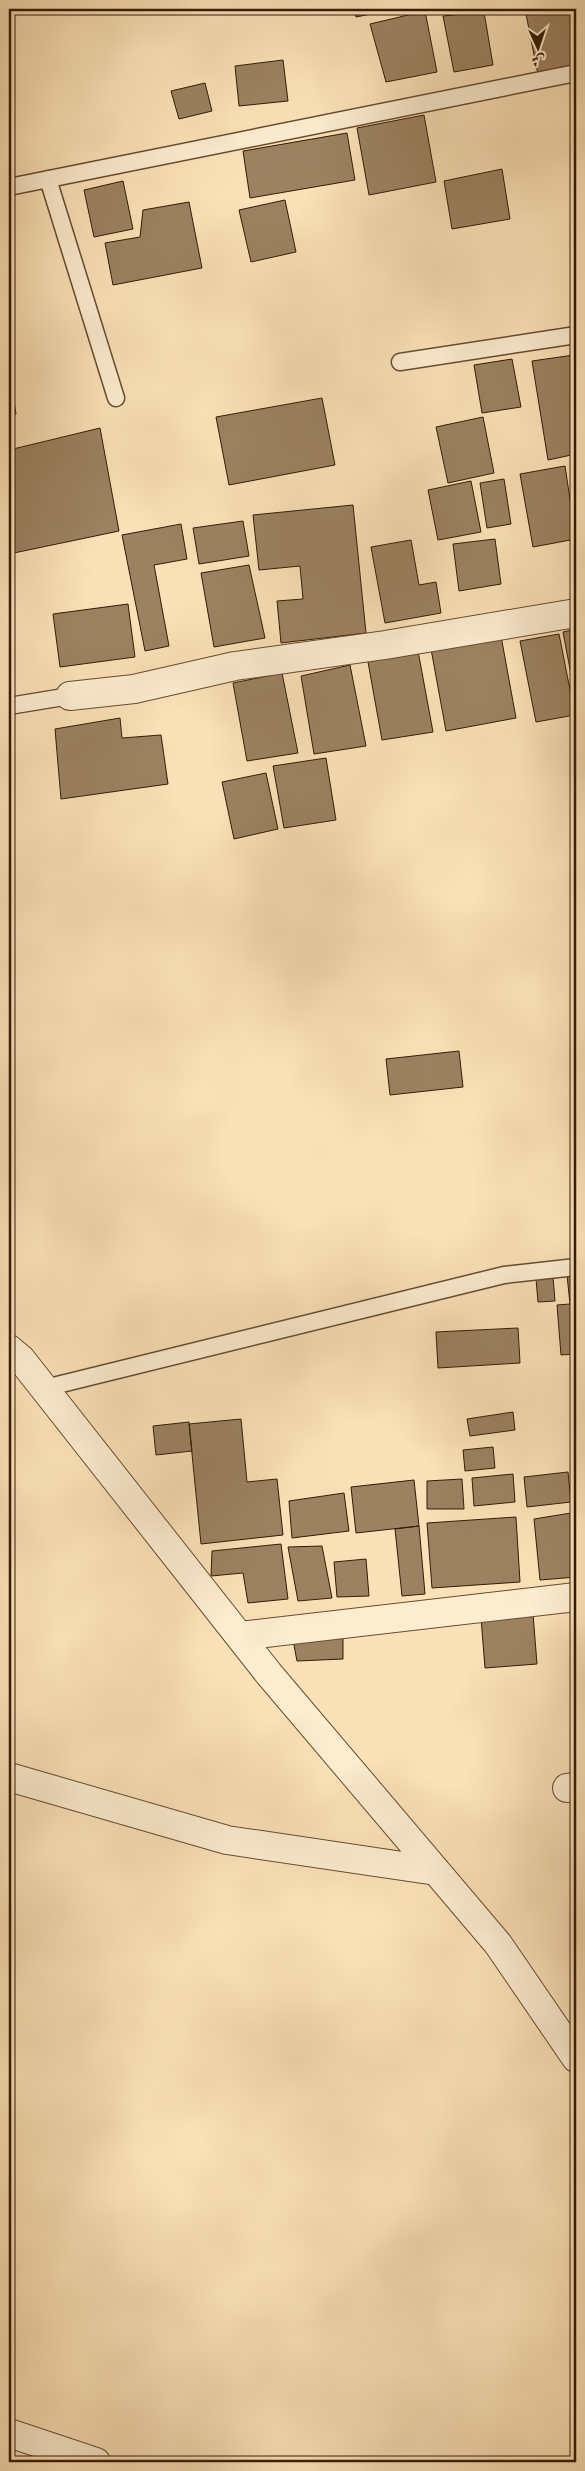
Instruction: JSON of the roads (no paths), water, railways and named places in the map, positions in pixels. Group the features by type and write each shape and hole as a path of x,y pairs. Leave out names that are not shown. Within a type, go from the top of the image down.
{"street":[{"path":"70,696 134,689 235,666 385,645 576,613"},
{"path":"9,1349 22,1360 45,1388 269,1674 498,1944 576,2058"},
{"path":"240,1636 576,1597"},
{"path":"9,1777 227,1840 436,1871"},
{"path":"20,2445 96,2462"}],"lane":[{"path":"9,187 576,73"},
{"path":"48,179 116,398"},
{"path":"400,362 576,335"},
{"path":"9,706 70,696"},
{"path":"45,1388 504,1274 576,1267"}]}
